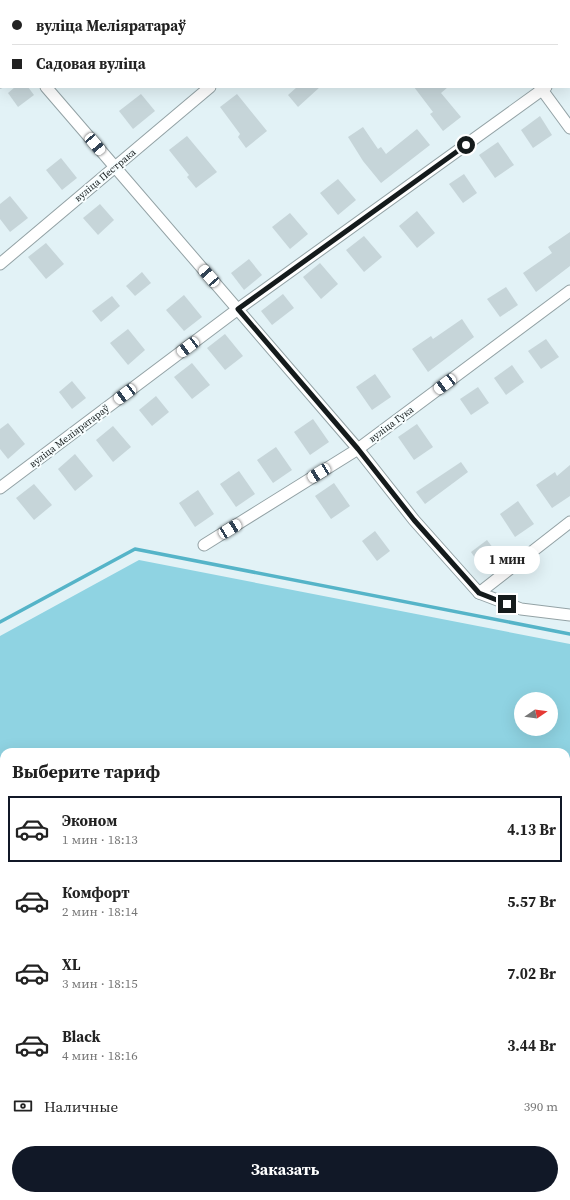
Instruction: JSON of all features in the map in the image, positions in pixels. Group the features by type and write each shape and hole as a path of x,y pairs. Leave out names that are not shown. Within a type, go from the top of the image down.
{"street":[{"path":"47,88 358,449 414,520 479,593 521,609 570,615"},
{"name":"вуліца Пестрака","path":"0,264 209,88"},
{"path":"543,88 570,128"},
{"name":"вуліца Меліяратараў","path":"0,488 238,309 543,88"},
{"name":"вуліца Гука","path":"204,545 358,449 570,291"},
{"path":"479,593 570,522"}],"shaded area":[{"path":"139,560 570,644 570,748 0,748 0,636"}],"building":[{"path":"14,88 29,88 34,95 18,107 8,93"},
{"path":"296,88 319,88 298,107 288,95"},
{"path":"415,88 447,88 441,93 461,117 443,131 430,114 433,112"},
{"path":"141,94 155,111 133,129 119,111"},
{"path":"237,94 267,131 246,148 238,137 240,134 220,107"},
{"path":"540,116 552,135 533,148 521,130"},
{"path":"363,127 378,149 381,147 386,154 417,129 430,145 381,183 363,161 348,137"},
{"path":"187,136 217,172 196,188 187,177 189,175 169,150"},
{"path":"498,142 514,165 495,178 479,155"},
{"path":"61,158 77,178 62,190 46,170"},
{"path":"464,174 477,193 463,203 449,184"},
{"path":"338,179 356,200 338,215 320,193"},
{"path":"10,196 28,218 10,232 0,219 0,204"},
{"path":"100,204 114,220 98,235 83,218"},
{"path":"417,211 435,233 417,248 399,226"},
{"path":"290,213 308,234 290,249 272,227"},
{"path":"570,232 570,266 536,292 523,273 552,253 548,247"},
{"path":"364,236 382,257 364,272 346,250"},
{"path":"46,243 64,264 46,279 28,257"},
{"path":"249,259 262,275 244,290 231,273"},
{"path":"320,263 338,284 321,299 303,277"},
{"path":"142,272 151,283 135,296 126,286"},
{"path":"506,287 518,305 500,317 487,299"},
{"path":"283,294 294,308 272,325 261,311"},
{"path":"184,295 202,317 184,331 166,310"},
{"path":"112,296 120,306 101,322 92,311"},
{"path":"462,319 474,337 428,372 412,349 431,336 433,339"},
{"path":"128,329 145,350 128,365 110,343"},
{"path":"225,334 243,356 225,370 207,348"},
{"path":"546,339 559,357 541,369 528,351"},
{"path":"192,363 210,385 192,399 174,377"},
{"path":"512,365 524,382 506,395 494,378"},
{"path":"375,374 391,397 372,410 356,387"},
{"path":"72,381 86,398 72,409 59,392"},
{"path":"478,387 489,403 471,415 460,399"},
{"path":"156,396 169,412 152,426 139,410"},
{"path":"313,419 329,442 310,455 294,432"},
{"path":"8,423 25,444 8,459 0,449 0,429"},
{"path":"417,424 433,447 414,460 398,437"},
{"path":"113,426 131,447 113,462 96,440"},
{"path":"276,447 292,470 273,483 257,460"},
{"path":"75,454 93,476 75,491 58,469"},
{"path":"461,462 468,472 425,504 416,492"},
{"path":"570,465 570,496 552,508 536,485 555,472 557,476"},
{"path":"239,471 255,494 236,507 220,484"},
{"path":"334,483 350,506 331,519 315,496"},
{"path":"34,484 52,505 34,520 16,498"},
{"path":"198,490 214,514 195,527 179,503"},
{"path":"518,501 534,524 515,537 500,514"},
{"path":"375,531 390,551 377,561 362,541"},
{"path":"487,540 499,556 482,568 471,552"}],"waterway":[{"path":"0,622 135,549 570,634"}],"route":[{"path":"466,145 238,309 358,449 414,520 479,593 507,604"}]}
